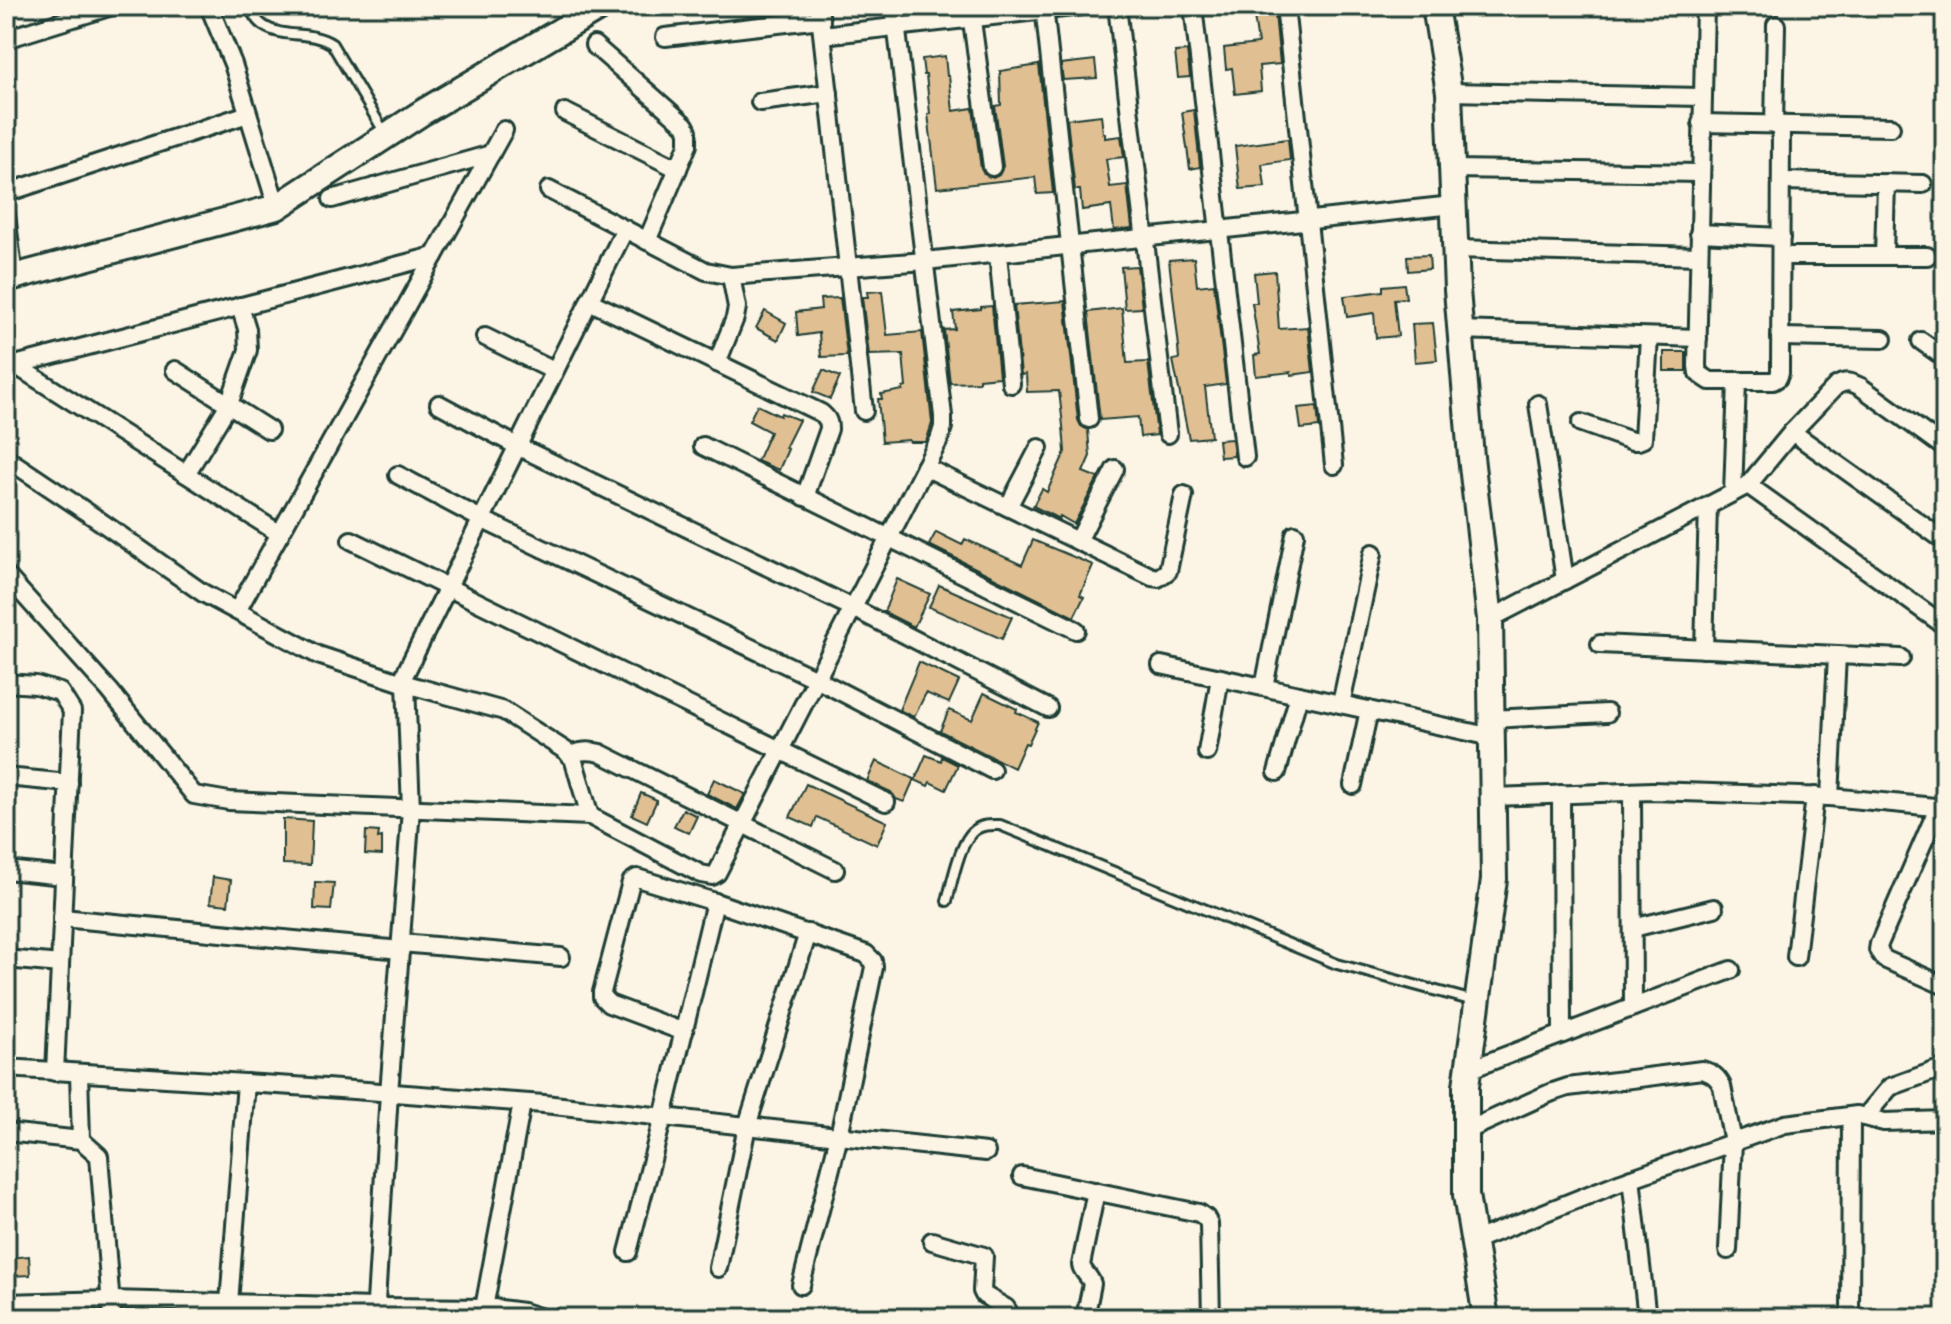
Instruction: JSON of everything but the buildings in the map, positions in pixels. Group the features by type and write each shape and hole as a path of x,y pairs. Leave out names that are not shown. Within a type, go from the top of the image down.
{"street":[{"path":"6,39 112,6"},
{"path":"209,6 233,64 277,207"},
{"path":"6,215 10,278 277,207 423,112 602,6"},
{"path":"6,575 110,691 194,795 229,801 590,816 707,876 717,873 943,427 894,6"},
{"path":"665,37 821,20 897,26 971,12 1082,6"},
{"path":"1117,6 1168,434"},
{"path":"1193,6 1245,457"},
{"path":"1285,6 1334,465"},
{"path":"1435,6 1449,92 1460,330 1490,619 1494,879 1466,1086 1466,1195 1486,1318"},
{"path":"1705,6 1698,373 1710,381 1773,381 1780,373 1781,181 1776,25"},
{"path":"1045,8 1089,419"},
{"path":"971,12 992,167"},
{"path":"821,20 864,411"},
{"path":"594,45 685,125 688,131 689,138 678,169 647,241"},
{"path":"1449,92 1702,97"},
{"path":"760,102 829,93"},
{"path":"565,112 678,169"},
{"path":"6,193 248,114"},
{"path":"1701,123 1891,127"},
{"path":"237,611 504,130"},
{"path":"332,199 491,154"},
{"path":"1452,169 1700,173"},
{"path":"1781,181 1923,184"},
{"path":"1884,256 1886,183"},
{"path":"549,190 706,271 731,276 998,254 1453,205"},
{"path":"375,1313 411,809 404,683 447,588 625,229"},
{"path":"1699,233 1781,237"},
{"path":"1455,249 1699,256"},
{"path":"998,254 1011,384"},
{"path":"10,362 434,256"},
{"path":"1781,256 1927,256"},
{"path":"717,363 737,307 731,276"},
{"path":"589,301 826,417 829,429 805,497"},
{"path":"186,474 229,404 248,350 249,340 240,306"},
{"path":"1460,330 1698,338"},
{"path":"485,337 554,371"},
{"path":"1581,423 1632,441 1643,439 1649,337"},
{"path":"1780,337 1883,339"},
{"path":"1921,341 1945,358"},
{"path":"10,362 280,534"},
{"path":"175,370 269,430"},
{"path":"1737,381 1741,489"},
{"path":"1490,619 1741,489 1792,432 1843,382 1861,387 1945,448"},
{"path":"439,404 517,446 853,608 1048,708"},
{"path":"1538,404 1565,580"},
{"path":"1792,432 1945,541"},
{"path":"703,446 1076,630"},
{"path":"1008,507 1039,448"},
{"path":"6,458 203,593 318,655 504,711 573,758 590,816"},
{"path":"925,467 1152,577 1164,576 1168,571 1184,495"},
{"path":"1078,541 1115,469"},
{"path":"398,475 481,519 816,679 992,770"},
{"path":"1741,489 1945,626"},
{"path":"1704,649 1708,506"},
{"path":"1264,687 1295,534"},
{"path":"351,540 886,802"},
{"path":"1341,704 1373,553"},
{"path":"1600,644 1901,658"},
{"path":"1796,957 1822,796 1837,655"},
{"path":"1161,665 1369,710 1492,728 1607,713"},
{"path":"1207,752 1220,678"},
{"path":"6,683 36,685 60,692 72,711 55,1072"},
{"path":"1277,772 1299,695"},
{"path":"1353,785 1369,710"},
{"path":"569,755 581,750 600,753 835,870"},
{"path":"6,777 69,783"},
{"path":"1493,797 1632,792 1822,796 1943,809 1878,950 1884,959 1945,986"},
{"path":"1632,792 1633,1007"},
{"path":"1561,794 1562,1034"},
{"path":"6,870 64,876"},
{"path":"684,1032 609,1004 602,997 633,879 640,877 808,933 866,954 873,961 839,1136 801,1285"},
{"path":"628,1252 715,902"},
{"path":"1633,928 1714,908"},
{"path":"62,918 561,957"},
{"path":"718,1268 747,1126 808,933"},
{"path":"6,959 60,964"},
{"path":"1468,1070 1731,970"},
{"path":"1850,1318 1858,1117 1890,1087 1945,1067"},
{"path":"6,1068 522,1103 986,1152"},
{"path":"1466,1131 1568,1087 1702,1070 1711,1073 1718,1077 1722,1086 1733,1142 1728,1250"},
{"path":"79,1073 81,1140"},
{"path":"229,1303 246,1083"},
{"path":"484,1308 522,1103"},
{"path":"1473,1241 1631,1178 1785,1124 1858,1117 1884,1122 1945,1120"},
{"path":"6,1132 81,1140 99,1156 112,1318"},
{"path":"1022,1176 1191,1209 1206,1218 1209,1224 1211,1318"},
{"path":"1631,1178 1647,1318"},
{"path":"1085,1318 1092,1284 1081,1265 1096,1191"},
{"path":"932,1241 984,1256 982,1291 1006,1308 1007,1318"},
{"path":"6,1303 111,1300 229,1303 375,1313 484,1308 523,1312 542,1318"}],"lane":[{"path":"249,6 264,26 314,36 332,44 387,135"},
{"path":"947,901 972,831 985,825 1000,825 1337,964 1476,1002"}]}
